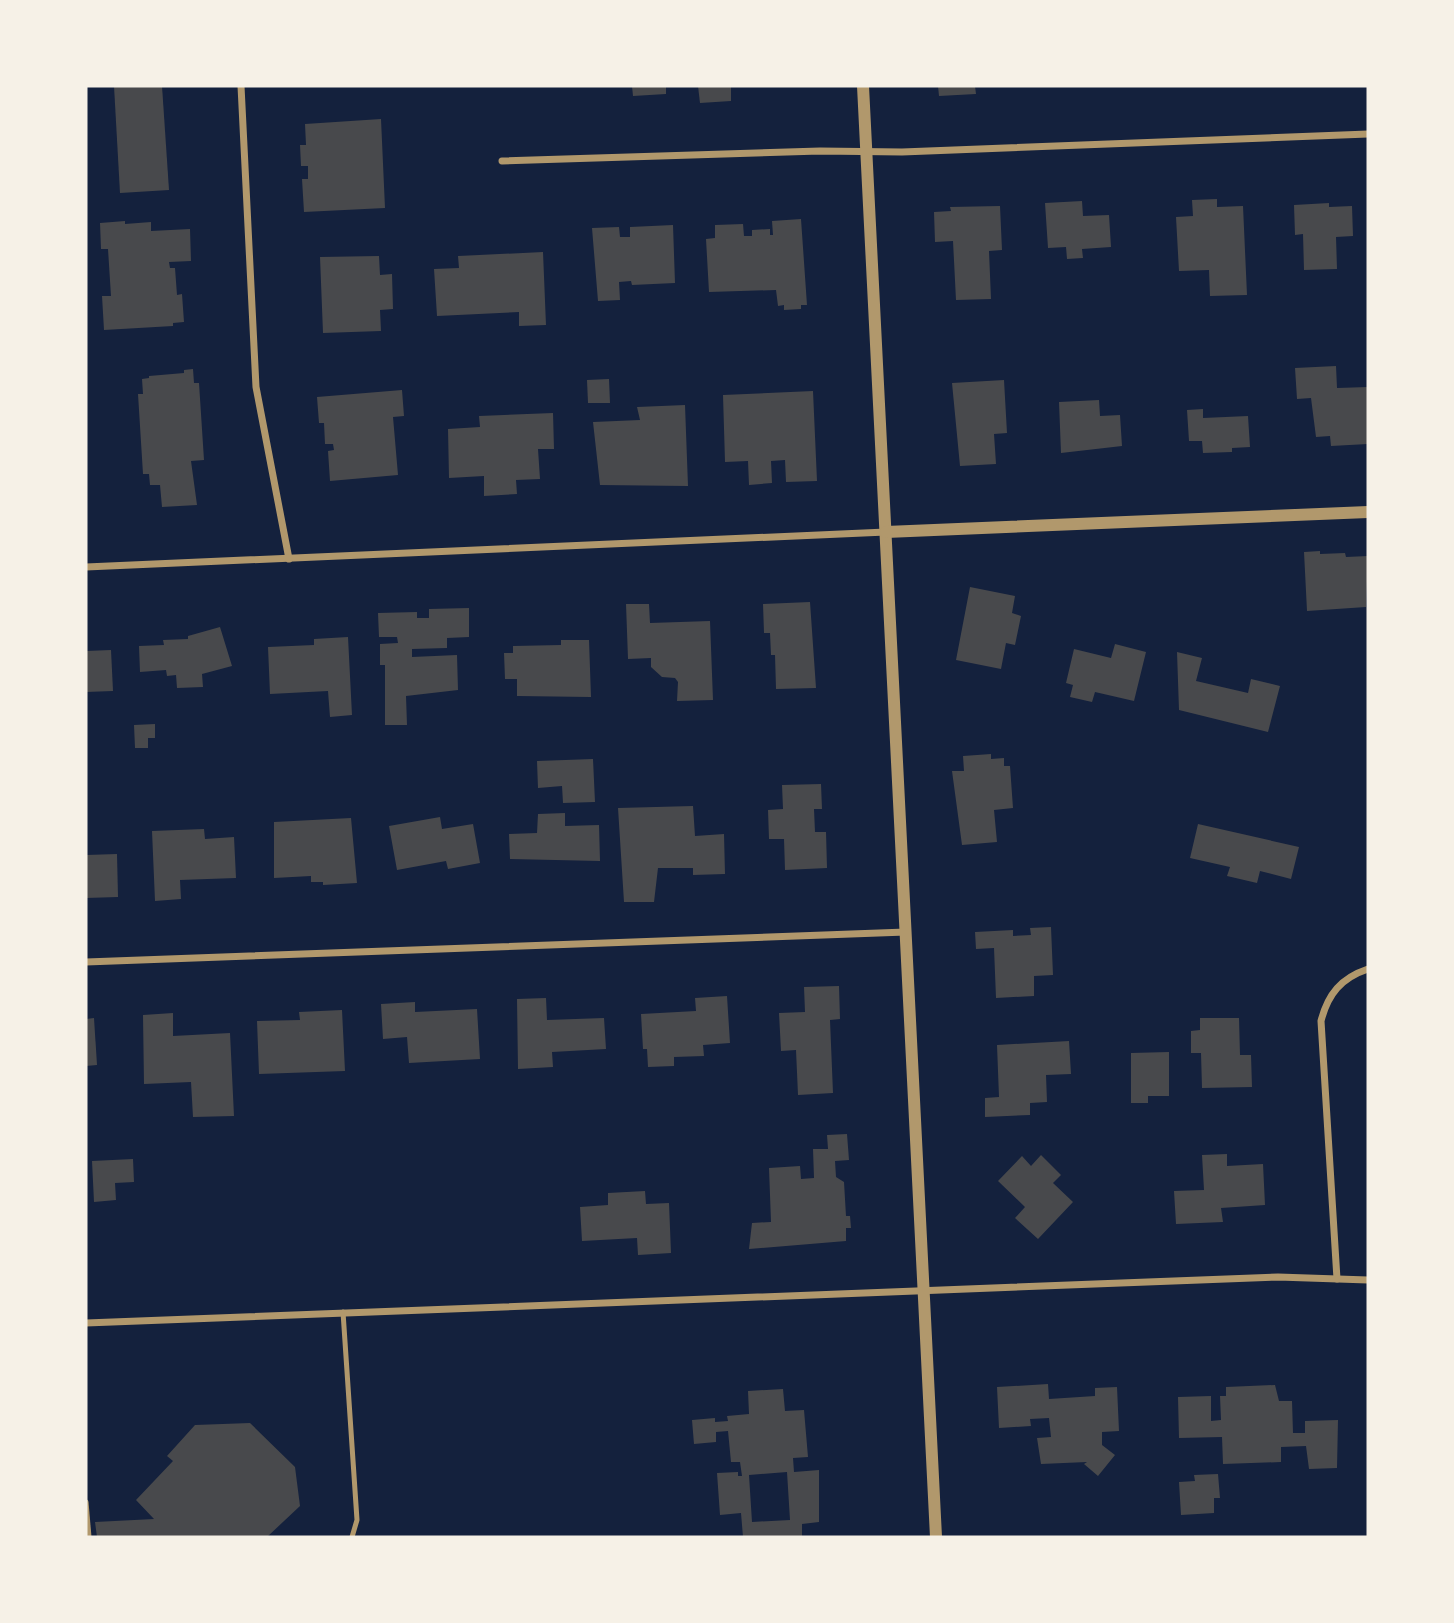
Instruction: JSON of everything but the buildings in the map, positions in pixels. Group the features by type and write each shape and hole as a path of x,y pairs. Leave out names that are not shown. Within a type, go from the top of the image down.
{"street":[{"path":"241,86 256,387 289,559"},
{"path":"863,86 936,1537"},
{"path":"502,161 1368,134"},
{"path":"86,567 1368,512"},
{"path":"86,962 906,932"},
{"path":"1337,1279 1320,1048 1321,1021 1328,999 1345,980 1368,969"},
{"path":"86,1323 1278,1277 1368,1280"}],"lane":[{"path":"343,1312 357,1512 352,1537"},
{"path":"86,1502 89,1537"}]}
